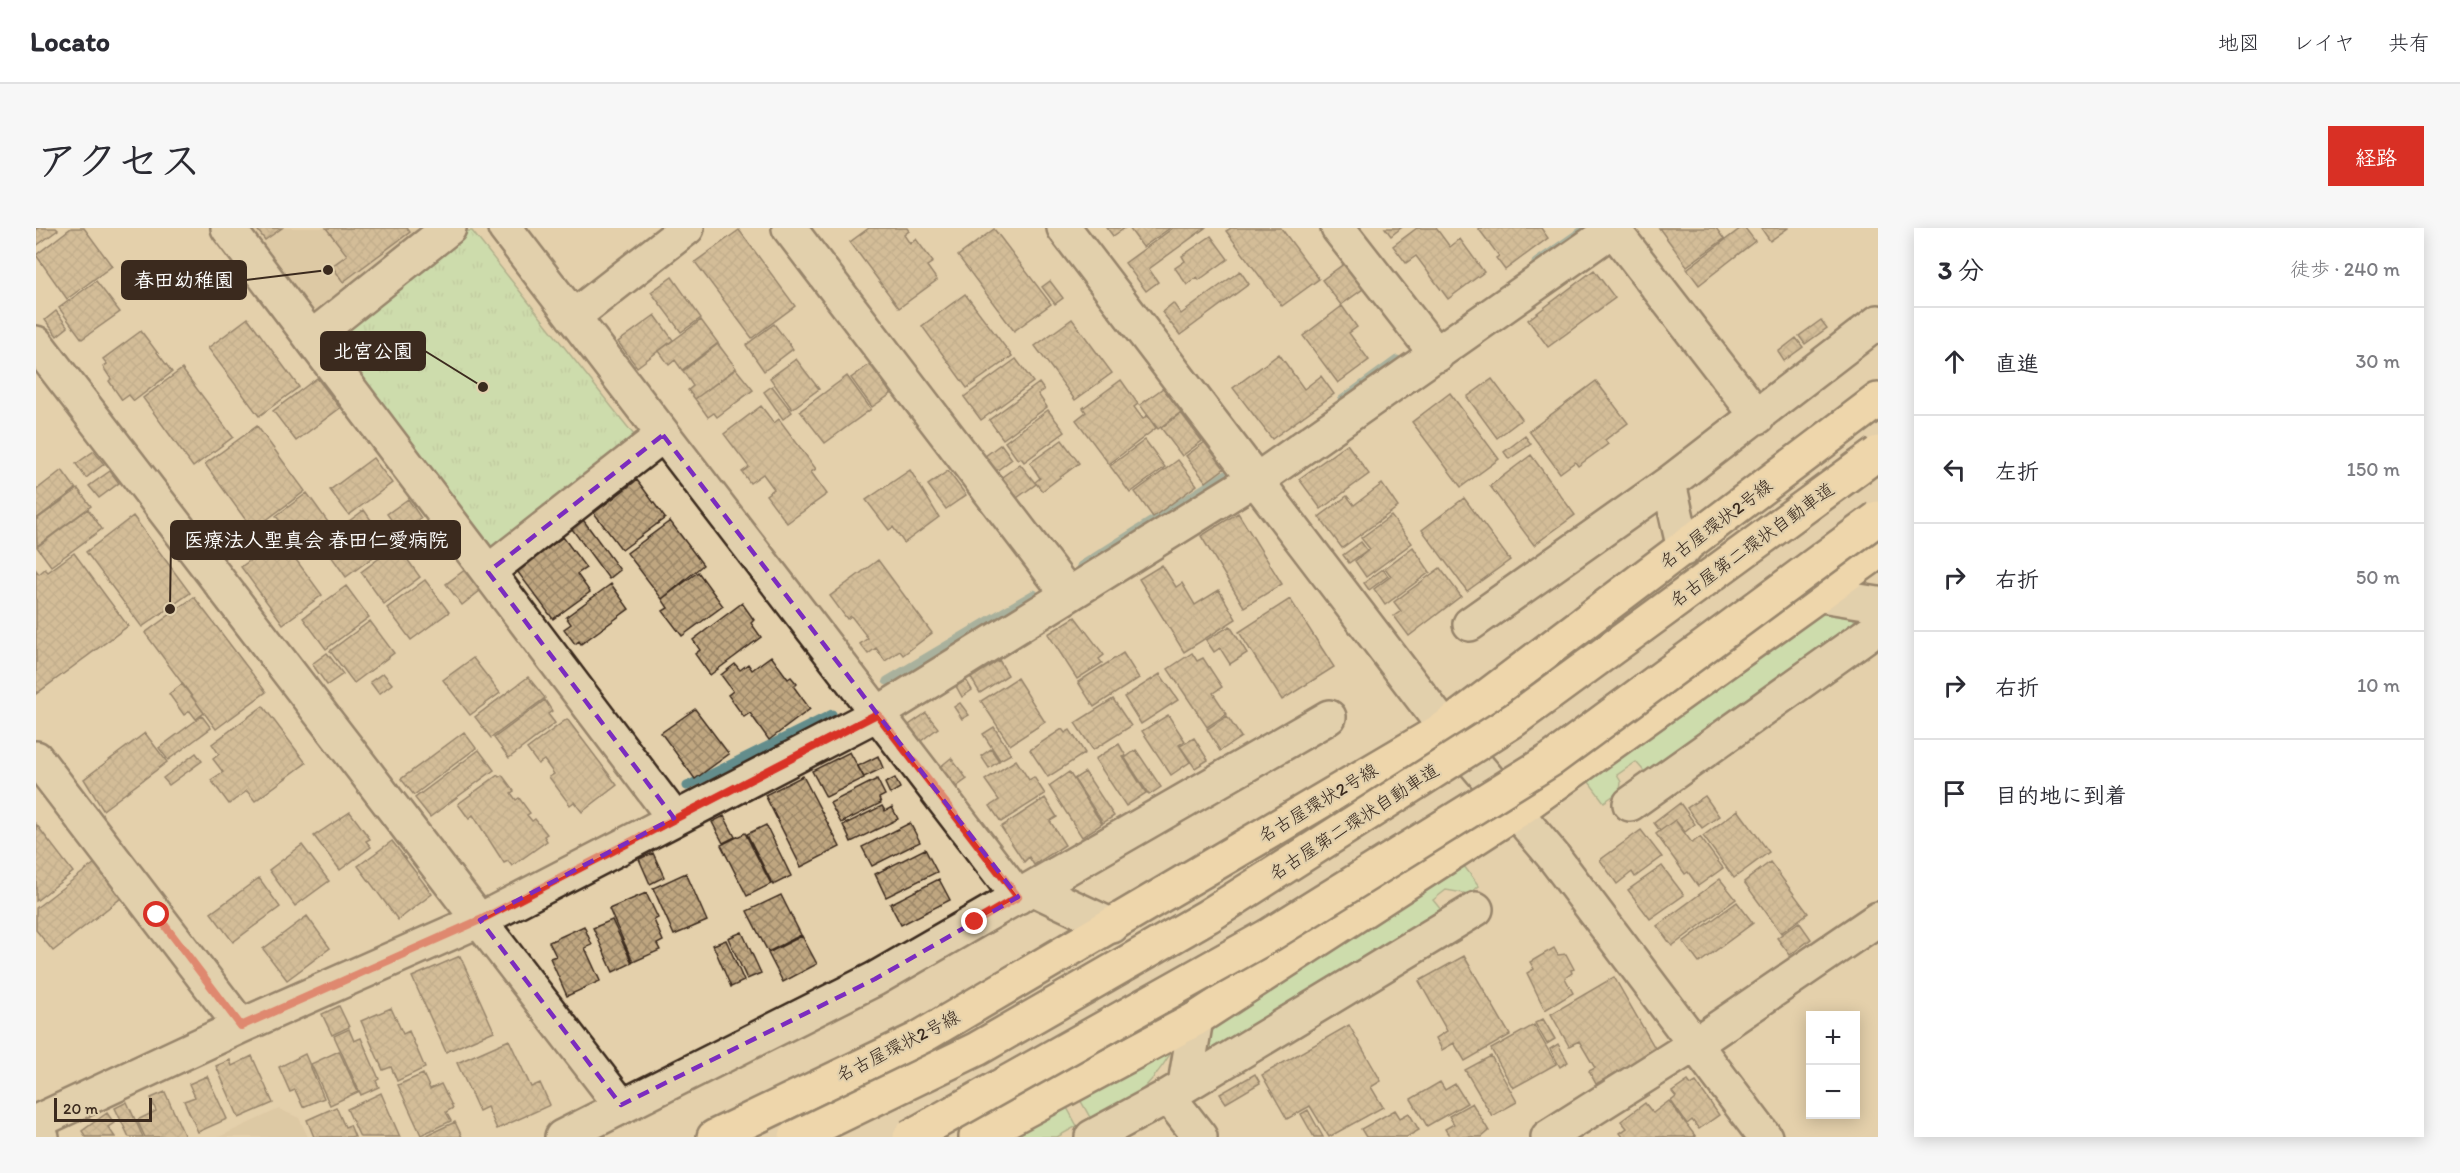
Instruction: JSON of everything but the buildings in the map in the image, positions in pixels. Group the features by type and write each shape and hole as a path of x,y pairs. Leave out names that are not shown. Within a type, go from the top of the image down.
{"highway":[{"name":"名古屋環状2号線","path":"714,1137 916,1040 1445,728 1878,400"},
{"name":"名古屋第二環状自動車道","path":"796,1137 977,1049 1208,916 1514,720 1878,453"},
{"path":"910,1137 1268,936 1552,759 1878,518"},
{"path":"976,1137 1196,1019 1517,811 1878,552"}],"street":[{"path":"228,228 674,818"},
{"path":"310,338 449,228"},
{"path":"505,228 877,714 1026,893 1112,926"},
{"path":"573,317 687,228"},
{"path":"789,228 1068,594"},
{"path":"1064,228 1445,728 1517,811 1765,1137"},
{"path":"1338,228 1437,355"},
{"path":"36,1122 241,1026 480,920 877,714 1257,479 1437,355 1613,228 1758,417"},
{"path":"1470,624 1669,483 1758,417 1878,322"},
{"path":"36,343 621,1105"},
{"path":"488,572 663,435"},
{"path":"1669,483 1684,549"},
{"path":"1821,595 1878,604"},
{"path":"1630,804 1878,627"},
{"path":"562,1137 621,1105 875,979 1329,717"},
{"path":"36,758 241,1026"},
{"path":"1092,1137 1177,1090 1476,909"},
{"path":"1548,1137 1695,1044 1876,924"},
{"path":"1196,1019 1177,1090 1200,1137"},
{"path":"36,1130 42,1137"}],"highlighted area":[{"path":"663,435 1018,897 875,979 621,1105 480,920 674,818 488,572"}],"shaded area":[{"path":"248,228 431,228 321,313 311,311"},
{"path":"279,1109 299,1118 308,1137 219,1137"}],"green space":[{"path":"461,231 472,231 634,435 634,446 503,546 492,547 334,340"},
{"path":"1818,609 1852,611 1855,623 1649,777 1636,762 1617,775 1621,782 1620,791 1604,802 1583,774"},
{"path":"1464,866 1479,886 1469,894 1446,890 1433,900 1442,911 1206,1057 1200,1038 1215,1019"},
{"path":"1178,1040 1155,1076 1136,1096 1102,1122 1091,1119 1073,1087"},
{"path":"1059,1093 1077,1126 1057,1137 978,1137"}],"waterway":[{"path":"1536,263 1582,231"},
{"path":"1342,400 1397,360"},
{"path":"1081,566 1225,475"},
{"path":"887,681 1034,594"},
{"path":"687,786 832,714"}],"place":[{"name":"春田幼稚園","path":"328,270"},
{"name":"北宮公園","path":"483,387"},
{"name":"医療法人聖真会 春田仁愛病院","path":"170,609"}],"route":[{"path":"157,915 241,1026 480,920 877,714 1018,897 975,922"}]}
